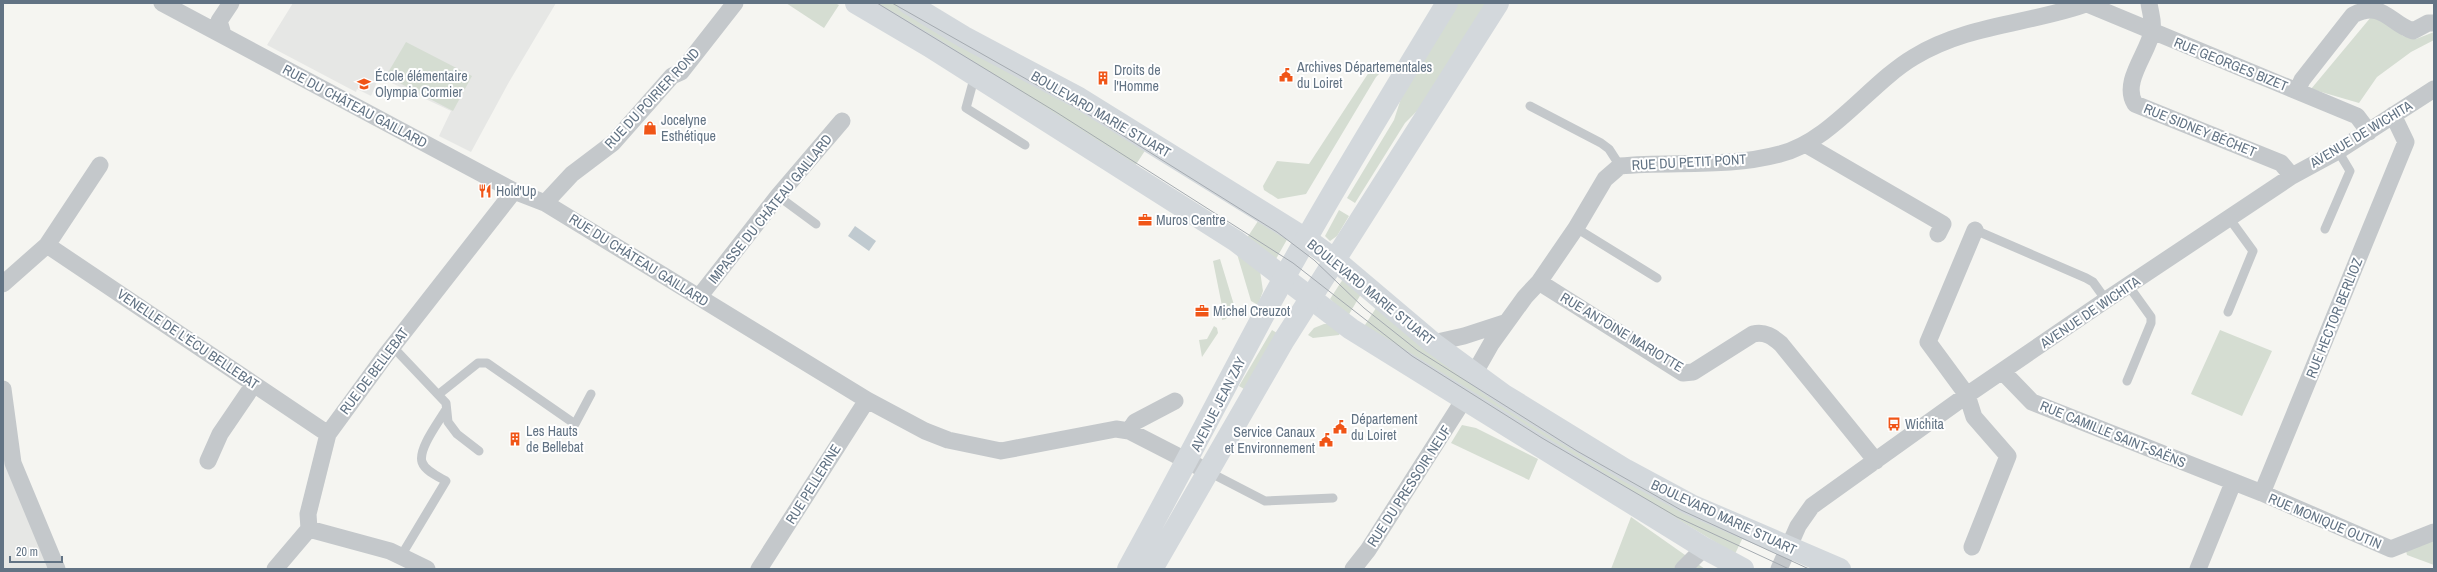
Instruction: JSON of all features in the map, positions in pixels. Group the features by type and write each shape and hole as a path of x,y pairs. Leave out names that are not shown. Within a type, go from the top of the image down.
{"main road":[{"name":"BOULEVARD MARIE STUART","path":"856,3 975,75 1236,241 1351,329 1463,400 1633,502 1704,548 1743,569"},
{"name":"BOULEVARD MARIE STUART","path":"908,3 964,37 1079,98 1306,239 1335,260 1433,343 1474,374 1504,395 1651,485 1691,505 1840,569"},
{"name":"AVENUE JEAN ZAY","path":"1128,569 1188,462 1284,278 1447,3"},
{"name":"AVENUE JEAN ZAY","path":"1152,569 1208,471 1311,298 1498,3"}],"street":[{"name":"RUE DU CHÂTEAU GAILLARD","path":"162,3 514,191 545,203 867,400 936,435 977,447 1001,451 1116,429 1129,431 1208,471"},
{"path":"220,34 222,31 219,21 231,3"},
{"name":"RUE DU POIRIER ROND","path":"545,203 572,174 613,143 672,76 681,72 735,3"},
{"name":"RUE SIDNEY BÉCHET","path":"2149,3 2152,32 2132,86 2131,97 2135,104 2281,163 2292,176"},
{"name":"RUE GEORGES BIZET","path":"2088,4 2152,32 2357,116 2369,132"},
{"name":"RUE DU PETIT PONT","path":"1474,374 1507,322 1539,282 1576,228 1605,179 1620,166 1751,159 1781,154 1805,144 1913,58 1936,45 1968,32 2088,4"},
{"path":"2297,91 2302,80 2354,15 2360,12 2374,9 2389,14 2407,29 2413,31 2428,24 2434,23"},
{"name":"AVENUE DE WICHITA","path":"1779,569 1804,514 1812,506 1967,395 2003,372 2128,285 2292,176 2338,151 2434,89"},
{"name":"RUE HECTOR BERLIOZ","path":"2262,493 2406,142 2393,115"},
{"name":"IMPASSE DU CHÂTEAU GAILLARD","path":"699,297 778,196 842,121"},
{"path":"1805,144 1942,224 1938,234"},
{"path":"3,284 47,245 100,165"},
{"name":"RUE DE BELLEBAT","path":"309,529 308,514 328,434 392,346 514,191"},
{"path":"1972,547 2008,456 1974,417 1967,395 1928,342 1974,230"},
{"name":"VENELLE DE L'ÉCU BELLEBAT","path":"47,245 328,434"},
{"name":"RUE ANTOINE MARIOTTE","path":"1539,282 1683,373 1693,372 1753,334 1759,333 1773,337 1782,344 1876,461"},
{"path":"1433,343 1464,336 1507,322"},
{"name":"RUE CAMILLE SAINT-SAËNS","path":"2003,372 2032,402 2233,482"},
{"path":"208,460 220,434 254,384"},
{"path":"3,389 13,463 57,569"},
{"name":"RUE PELLERINE","path":"759,569 867,400"},
{"name":"RUE DU PRESSOIR NEUF","path":"1353,569 1368,550 1463,400"},
{"path":"1129,431 1135,422 1175,401"},
{"path":"2198,569 2233,482 2262,493"},
{"name":"RUE MONIQUE OUTIN","path":"2262,493 2391,548 2434,532"},
{"path":"275,569 309,529 401,556 427,569"},
{"path":"1683,569 1704,548"}],"lane":[{"path":"975,75 966,108 1025,145"},
{"path":"1530,106 1602,144 1608,149 1620,166"},
{"path":"2325,229 2350,172 2338,151"},
{"path":"778,196 816,224"},
{"path":"2228,312 2253,251 2229,218"},
{"path":"1576,228 1657,278"},
{"path":"1974,230 2086,278 2093,282 2106,300"},
{"path":"2127,381 2151,323 2151,317 2128,285"},
{"path":"392,346 446,403 445,411 448,422 457,434 479,451"},
{"path":"439,394 478,363 487,363 575,424 591,394"},
{"path":"401,556 446,481 428,470 422,462 422,449 445,411"},
{"path":"1208,471 1265,501 1333,498"}],"shaded area":[{"path":"293,3 556,3 509,82 471,152 439,136 451,111 379,77 371,96 357,89 356,92 267,45"},
{"path":"786,3 835,3 839,5 824,28"},
{"path":"868,3 900,3 1148,146 1135,166"},
{"path":"1455,3 1489,3 1429,99 1405,123 1355,203 1347,198 1394,120 1405,86"},
{"path":"2371,17 2389,23 2403,36 2416,39 2434,32 2434,40 2411,52 2377,77 2359,103 2311,89"},
{"path":"406,42 472,76 453,111 386,76"},
{"path":"1373,66 1382,71 1376,77 1306,194 1278,199 1264,190 1263,186 1277,161 1309,164"},
{"path":"1339,210 1349,216 1337,236 1330,241 1325,236"},
{"path":"1260,218 1289,236 1276,259 1245,241"},
{"path":"855,226 876,241 869,251 848,236"},
{"path":"1237,254 1260,271 1263,291 1258,305 1251,301"},
{"path":"1220,259 1234,305 1226,319 1222,320 1222,306 1213,261"},
{"path":"1343,279 1361,294 1348,316 1330,299"},
{"path":"1376,308 1745,533 1735,554 1363,328"},
{"path":"1324,324 1331,324 1342,330 1339,335 1313,338 1308,335 1314,328"},
{"path":"1214,326 1217,328 1218,333 1202,357 1199,340 1207,339"},
{"path":"1272,330 1277,333 1244,389 1239,386"},
{"path":"2220,330 2272,351 2242,416 2191,394"},
{"path":"1462,425 1476,428 1538,459 1529,480 1451,443"},
{"path":"3,456 53,569 3,569"},
{"path":"1631,517 1705,569 1611,569"},
{"path":"2434,539 2434,565 2407,555 2406,551"}],"tram line":[{"path":"877,3 1056,112 1293,263 1412,356 1542,438 1677,517 1789,569"},
{"path":"892,3 1095,118 1277,232 1314,260 1364,308 1417,350 1577,451 1681,510 1809,569"}],"place":[{"name":"Archives Départementales du Loiret","path":"1286,75"},
{"name":"Droits de l'Homme","path":"1103,78"},
{"name":"École élémentaire Olympia Cormier","path":"364,84"},
{"name":"Jocelyne Esthétique","path":"650,128"},
{"name":"Hold'Up","path":"485,191"},
{"name":"Muros Centre","path":"1145,220"},
{"name":"Michel Creuzot","path":"1202,311"},
{"name":"Wichita","path":"1894,424"},
{"name":"Département du Loiret","path":"1340,427"},
{"name":"Les Hauts de Bellebat","path":"515,439"},
{"name":"Service Canaux et Environnement","path":"1326,440"}]}
